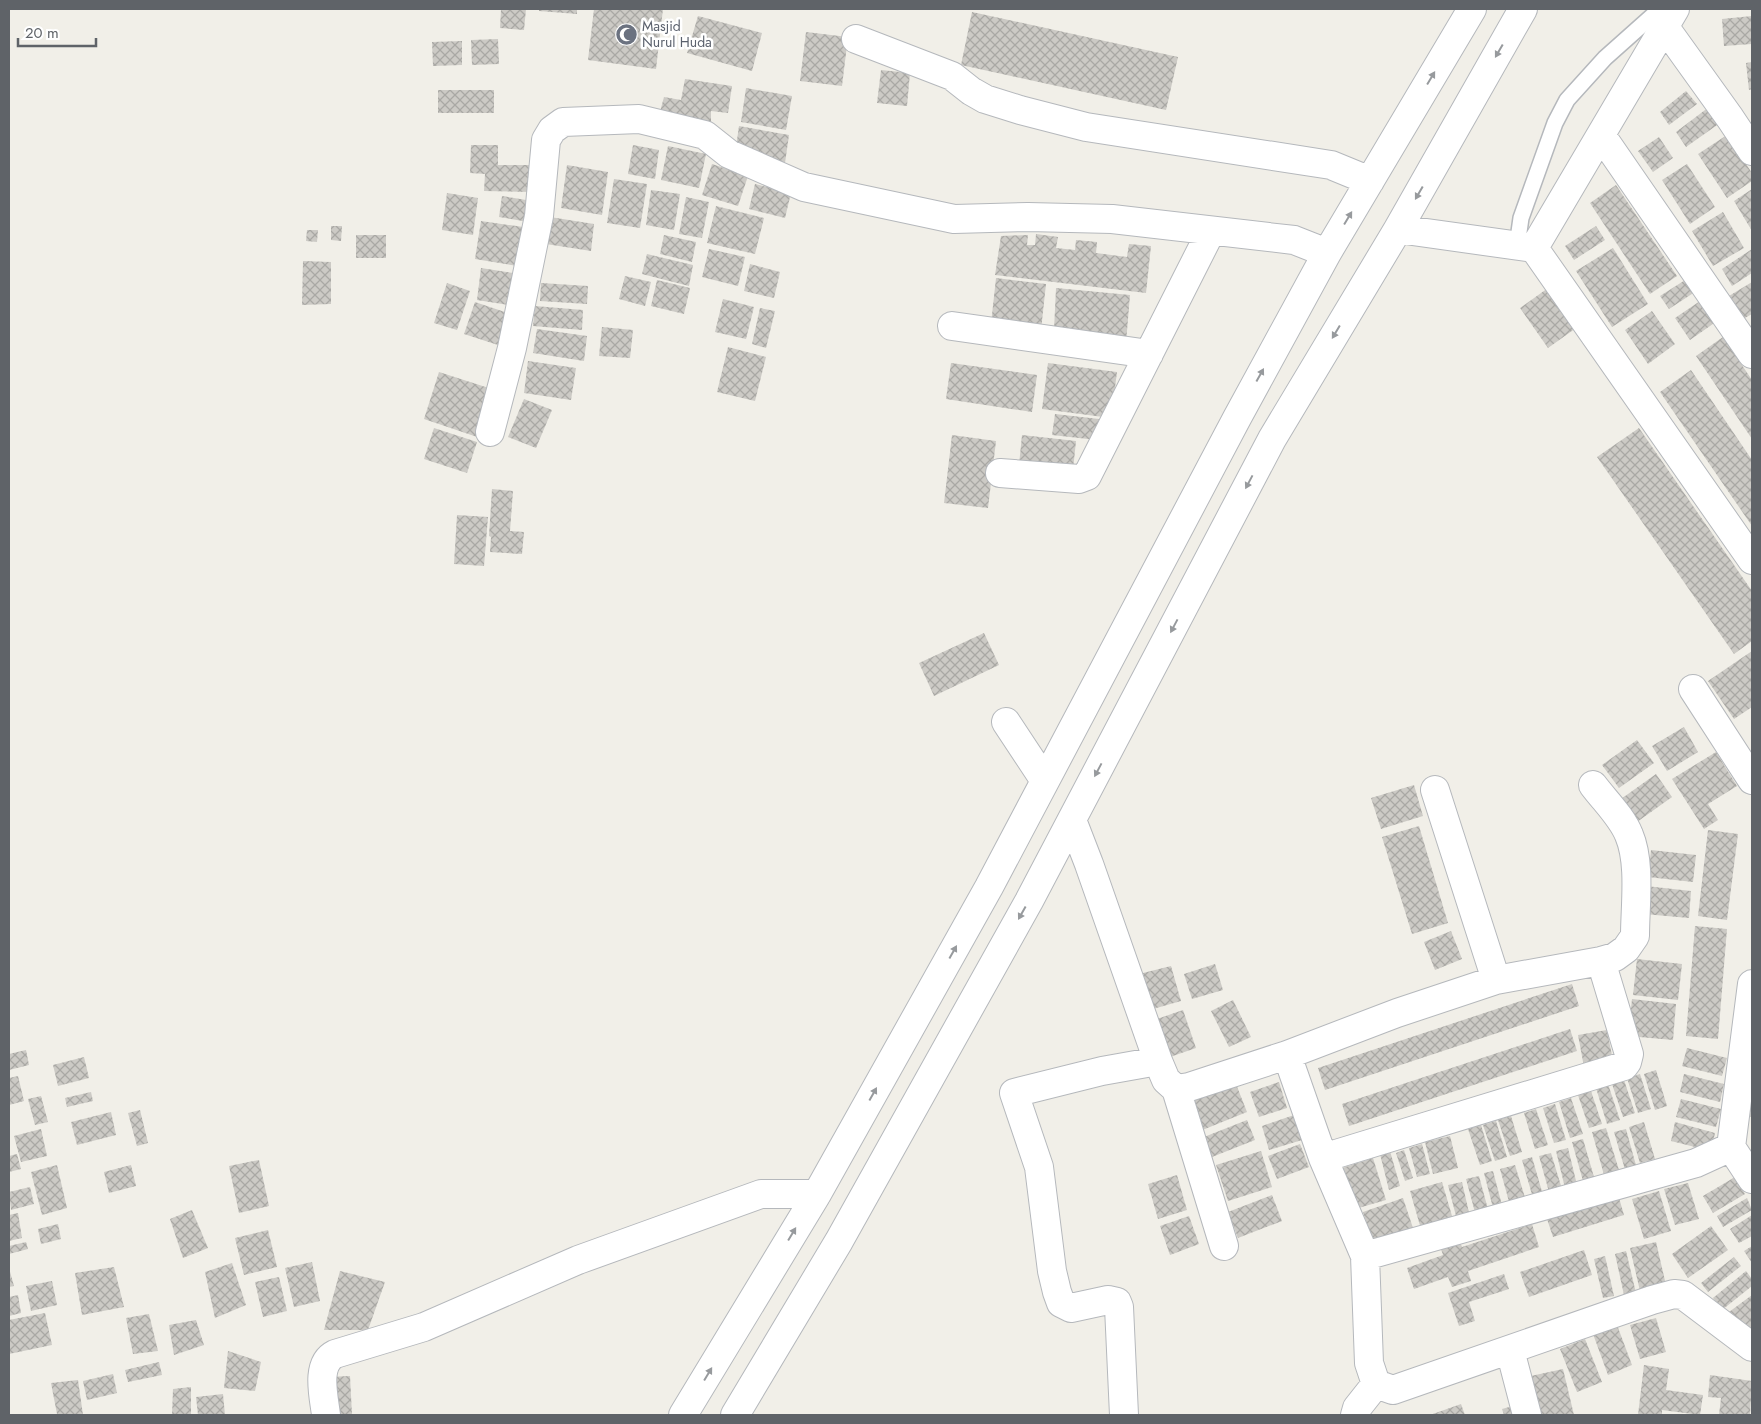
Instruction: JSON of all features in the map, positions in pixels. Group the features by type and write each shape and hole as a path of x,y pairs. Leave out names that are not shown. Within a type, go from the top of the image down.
{"street":[{"path":"683,1415 817,1194 989,887 1237,418 1327,253 1472,9"},
{"path":"735,1415 839,1241 1029,901 1272,439 1398,229 1523,9"},
{"path":"1525,247 1601,135 1666,15 1741,117 1752,151"},
{"path":"856,39 952,76 966,88 985,99 1020,110 1086,127 1331,165 1370,181"},
{"path":"490,432 512,348 539,216 546,140 552,130 563,122 639,119 705,135 729,154 804,187 954,219 1007,217 1112,219 1294,240 1327,253"},
{"path":"1601,135 1747,337"},
{"path":"1398,229 1525,247 1752,560"},
{"path":"1000,473 1079,479 1087,476 1211,231"},
{"path":"952,326 1148,354"},
{"path":"1237,418 1272,439"},
{"path":"1693,690 1752,780"},
{"path":"1006,722 1045,781"},
{"path":"1176,1089 1189,1087 1287,1055 1397,1013 1496,980 1601,961 1622,953 1634,939 1636,876 1634,852 1629,835 1594,785"},
{"path":"1435,790 1496,980"},
{"path":"1072,820 1158,1061 1166,1080 1176,1089 1224,1246"},
{"path":"1323,1158 1624,1066 1628,1062 1628,1054 1601,961"},
{"path":"1752,984 1731,1147 1752,1179"},
{"path":"1287,1055 1323,1158 1365,1256 1369,1364 1376,1384"},
{"path":"1124,1415 1119,1307 1117,1302 1108,1300 1071,1308 1065,1306 1060,1301 1052,1271 1039,1167 1014,1093 1102,1071 1158,1061"},
{"path":"1365,1256 1696,1163 1731,1147"},
{"path":"326,1415 323,1385 324,1364 328,1358 335,1354 424,1328 578,1260 761,1194 817,1194"},
{"path":"1376,1384 1393,1390 1652,1300 1678,1294 1683,1295 1752,1347"},
{"path":"1510,1350 1527,1415"},
{"path":"1355,1415 1357,1408 1376,1384"}],"lane":[{"path":"1525,247 1524,210 1555,123 1567,100 1605,58 1666,15"}],"building":[{"path":"501,9 526,9 524,30 500,28"},
{"path":"539,9 577,9 577,14 539,11"},
{"name":"Masjid Nurul Huda","path":"594,9 663,9 656,69 588,60"},
{"path":"972,12 1178,57 1166,110 961,65"},
{"path":"698,16 762,33 752,71 687,53"},
{"path":"1752,16 1752,44 1724,46 1722,19"},
{"path":"806,32 848,37 842,86 800,81"},
{"path":"498,39 499,64 472,65 471,40"},
{"path":"462,41 462,65 433,66 432,42"},
{"path":"1752,62 1752,89 1749,90 1746,63"},
{"path":"881,70 910,73 907,106 877,103"},
{"path":"685,79 732,86 728,113 711,111 711,128 658,119 664,97 681,100"},
{"path":"746,88 792,96 786,130 741,122"},
{"path":"438,90 494,90 494,113 438,113"},
{"path":"1686,91 1697,104 1669,125 1660,112"},
{"path":"1709,107 1720,123 1686,147 1676,132"},
{"path":"739,126 789,135 785,163 735,154"},
{"path":"1727,135 1752,173 1752,181 1727,198 1698,154"},
{"path":"1659,137 1673,158 1653,172 1638,151"},
{"path":"471,145 498,145 498,165 532,165 532,192 484,191 485,174 470,173"},
{"path":"633,145 659,150 655,179 628,174"},
{"path":"668,146 706,154 699,188 661,180"},
{"path":"712,164 748,176 738,206 702,195"},
{"path":"1687,164 1715,207 1690,224 1662,180"},
{"path":"567,165 608,172 602,215 561,208"},
{"path":"614,179 647,184 640,228 607,223"},
{"path":"755,184 791,193 785,218 749,209"},
{"path":"1616,185 1677,276 1650,294 1590,203"},
{"path":"1752,189 1752,231 1734,201"},
{"path":"651,190 680,194 674,230 646,225"},
{"path":"447,193 478,198 473,235 442,230"},
{"path":"502,196 532,201 529,222 499,217"},
{"path":"686,197 709,202 702,238 679,234"},
{"path":"716,206 764,218 755,254 707,243"},
{"path":"1723,212 1744,248 1713,266 1692,231"},
{"path":"550,217 594,224 591,251 546,244"},
{"path":"481,221 530,228 524,267 475,259"},
{"path":"331,226 342,226 341,241 331,240"},
{"path":"1596,226 1605,240 1574,260 1565,246"},
{"path":"307,230 318,230 317,242 306,241"},
{"path":"1036,234 1058,237 1056,248 1075,250 1076,240 1097,242 1096,253 1127,257 1129,244 1151,246 1146,293 995,275 1001,236 1028,235 1027,245 1035,245"},
{"path":"356,235 386,235 386,258 356,258"},
{"path":"664,235 696,242 692,262 660,254"},
{"path":"1613,248 1648,304 1612,327 1576,271"},
{"path":"709,249 745,257 738,286 702,277"},
{"path":"1752,249 1752,273 1732,286 1722,269"},
{"path":"647,254 693,265 689,286 642,274"},
{"path":"303,261 331,262 331,304 302,305"},
{"path":"750,264 780,272 774,298 744,291"},
{"path":"481,268 525,275 520,307 477,300"},
{"path":"1693,275 1701,288 1669,309 1660,296"},
{"path":"625,276 651,282 645,306 619,299"},
{"path":"996,278 1046,284 1041,330 991,324"},
{"path":"657,280 690,288 684,314 651,306"},
{"path":"1752,282 1752,314 1743,319 1729,296"},
{"path":"447,283 470,291 457,330 434,323"},
{"path":"541,283 588,286 587,304 540,301"},
{"path":"1056,288 1130,295 1126,343 1054,330"},
{"path":"1548,288 1576,328 1548,348 1520,308"},
{"path":"1706,297 1720,319 1690,340 1675,318"},
{"path":"723,299 754,307 746,339 715,332"},
{"path":"475,302 511,314 501,346 464,334"},
{"path":"535,306 583,310 582,330 533,326"},
{"path":"760,308 775,311 766,348 752,344"},
{"path":"1652,311 1675,344 1648,364 1625,330"},
{"path":"602,327 633,330 630,358 599,356"},
{"path":"537,329 587,336 584,361 533,353"},
{"path":"1723,337 1752,380 1752,439 1696,356"},
{"path":"728,347 766,357 755,401 717,392"},
{"path":"528,361 576,368 571,400 524,393"},
{"path":"951,363 1037,375 1032,412 946,399"},
{"path":"1048,363 1117,372 1111,418 1042,409"},
{"path":"1691,370 1752,460 1752,526 1660,392"},
{"path":"439,372 498,391 483,439 424,419"},
{"path":"524,399 552,410 536,448 508,437"},
{"path":"1055,414 1099,419 1097,440 1052,435"},
{"path":"434,428 477,442 467,473 424,459"},
{"path":"1639,428 1752,591 1752,641 1734,654 1597,457"},
{"path":"952,435 996,441 988,508 944,503"},
{"path":"1022,435 1076,441 1073,470 1019,465"},
{"path":"492,489 513,491 510,531 524,532 522,554 490,552 491,537 489,536"},
{"path":"457,515 488,517 484,566 454,564"},
{"path":"984,633 999,665 934,696 919,663"},
{"path":"1752,651 1752,707 1734,719 1708,681"},
{"path":"1684,727 1698,752 1667,771 1652,746"},
{"path":"1637,740 1654,763 1619,788 1602,765"},
{"path":"1716,752 1737,786 1708,804 1718,820 1704,829 1672,779"},
{"path":"1656,774 1672,797 1637,822 1621,799"},
{"path":"1414,785 1423,816 1381,829 1371,798"},
{"path":"1419,826 1448,923 1412,934 1382,837"},
{"path":"1708,830 1738,834 1727,920 1698,916"},
{"path":"1651,850 1696,855 1693,882 1648,877"},
{"path":"1646,886 1691,891 1689,918 1644,914"},
{"path":"1695,926 1727,929 1718,1039 1686,1036"},
{"path":"1451,931 1462,959 1435,970 1424,942"},
{"path":"1637,959 1682,964 1678,1000 1633,995"},
{"path":"1215,964 1223,990 1192,999 1184,974"},
{"path":"1171,966 1181,1001 1153,1009 1143,973"},
{"path":"1572,984 1579,1006 1325,1090 1318,1068"},
{"path":"1632,999 1676,1004 1673,1040 1628,1036"},
{"path":"1233,1000 1251,1037 1229,1047 1211,1011"},
{"path":"1183,1010 1196,1048 1170,1057 1157,1019"},
{"path":"1570,1029 1577,1051 1349,1126 1342,1104"},
{"path":"1607,1030 1613,1061 1584,1067 1578,1035"},
{"path":"1687,1048 1727,1058 1722,1076 1682,1066"},
{"path":"26,1050 29,1065 9,1070 9,1054"},
{"path":"84,1057 89,1078 58,1086 53,1065"},
{"path":"1656,1070 1667,1106 1655,1110 1644,1074"},
{"path":"1640,1074 1651,1109 1638,1113 1627,1078"},
{"path":"1684,1074 1724,1084 1720,1102 1680,1092"},
{"path":"18,1076 24,1101 9,1105 9,1078"},
{"path":"1623,1077 1635,1113 1623,1117 1611,1081"},
{"path":"1279,1082 1287,1108 1259,1117 1250,1092"},
{"path":"1236,1084 1247,1112 1200,1131 1188,1102"},
{"path":"1608,1084 1620,1120 1607,1124 1596,1088"},
{"path":"1590,1088 1602,1124 1589,1128 1577,1092"},
{"path":"91,1092 93,1101 67,1107 65,1098"},
{"path":"41,1096 48,1122 35,1125 28,1099"},
{"path":"1750,1096 1752,1096 1752,1117 1748,1117"},
{"path":"1571,1098 1583,1134 1570,1138 1559,1102"},
{"path":"1681,1099 1721,1109 1716,1127 1676,1117"},
{"path":"1555,1104 1566,1140 1554,1143 1543,1108"},
{"path":"1536,1109 1548,1145 1535,1149 1524,1113"},
{"path":"140,1110 148,1143 137,1146 128,1113"},
{"path":"111,1112 116,1135 77,1145 71,1122"},
{"path":"1294,1115 1302,1140 1269,1150 1262,1126"},
{"path":"1511,1116 1522,1152 1510,1156 1498,1120"},
{"path":"1247,1120 1255,1140 1212,1157 1204,1137"},
{"path":"1496,1121 1507,1157 1495,1161 1483,1125"},
{"path":"1644,1122 1655,1159 1640,1163 1629,1127"},
{"path":"1675,1122 1715,1133 1711,1151 1671,1141"},
{"path":"1481,1125 1492,1161 1480,1165 1468,1129"},
{"path":"1606,1128 1619,1170 1604,1175 1592,1132"},
{"path":"41,1129 47,1156 21,1162 14,1136"},
{"path":"1626,1129 1637,1169 1626,1173 1614,1132"},
{"path":"1450,1136 1458,1168 1433,1174 1425,1142"},
{"path":"1583,1139 1594,1177 1583,1181 1572,1142"},
{"path":"1300,1144 1309,1167 1277,1179 1268,1156"},
{"path":"1422,1144 1430,1174 1417,1177 1409,1148"},
{"path":"1568,1148 1577,1185 1565,1188 1556,1151"},
{"path":"1404,1150 1413,1178 1405,1181 1396,1153"},
{"path":"1261,1151 1272,1187 1228,1201 1216,1165"},
{"path":"1390,1151 1400,1186 1389,1190 1380,1154"},
{"path":"1551,1153 1562,1189 1549,1192 1539,1156"},
{"path":"17,1154 21,1169 9,1172 9,1156"},
{"path":"1532,1157 1543,1195 1533,1198 1522,1160"},
{"path":"1373,1158 1386,1200 1355,1209 1342,1168"},
{"path":"259,1160 269,1206 239,1213 229,1166"},
{"path":"57,1165 67,1208 42,1215 31,1172"},
{"path":"131,1165 136,1186 109,1193 104,1172"},
{"path":"1515,1165 1527,1204 1511,1209 1500,1169"},
{"path":"1493,1171 1503,1209 1494,1212 1484,1173"},
{"path":"1177,1175 1187,1210 1158,1219 1148,1184"},
{"path":"1479,1176 1489,1213 1476,1216 1466,1179"},
{"path":"1735,1177 1745,1194 1713,1213 1703,1196"},
{"path":"1442,1182 1455,1226 1423,1236 1410,1191"},
{"path":"1462,1182 1470,1217 1457,1220 1448,1185"},
{"path":"1688,1183 1699,1219 1675,1225 1664,1189"},
{"path":"30,1187 34,1204 11,1210 9,1192"},
{"path":"1617,1191 1624,1215 1553,1237 1545,1213"},
{"path":"1659,1191 1671,1231 1644,1239 1632,1199"},
{"path":"1272,1195 1282,1221 1238,1238 1228,1212"},
{"path":"1403,1198 1413,1228 1373,1242 1363,1212"},
{"path":"1747,1198 1752,1210 1723,1227 1717,1216"},
{"path":"192,1210 208,1248 183,1258 170,1219"},
{"path":"18,1213 22,1238 9,1241 9,1215"},
{"path":"1752,1215 1752,1236 1739,1243 1730,1229"},
{"path":"1189,1216 1199,1244 1170,1255 1160,1226"},
{"path":"58,1224 61,1239 41,1244 38,1229"},
{"path":"1532,1224 1539,1247 1468,1271 1471,1281 1452,1287 1448,1277 1414,1289 1407,1268 1443,1255 1438,1240 1457,1233 1462,1247"},
{"path":"1711,1226 1728,1250 1688,1278 1672,1254"},
{"path":"268,1230 277,1267 244,1275 235,1238"},
{"path":"26,1242 28,1249 9,1254 9,1246"},
{"path":"1656,1242 1666,1285 1640,1291 1630,1248"},
{"path":"1752,1246 1752,1263 1744,1251"},
{"path":"1584,1250 1592,1275 1529,1297 1520,1272"},
{"path":"1626,1251 1636,1293 1624,1295 1615,1254"},
{"path":"1605,1256 1614,1296 1603,1298 1594,1259"},
{"path":"1734,1257 1741,1266 1708,1292 1701,1283"},
{"path":"312,1262 320,1301 294,1307 285,1268"},
{"path":"232,1263 246,1305 215,1318 205,1272"},
{"path":"114,1267 124,1307 82,1315 75,1273"},
{"path":"9,1268 14,1286 9,1287"},
{"path":"340,1271 385,1282 368,1330 324,1330"},
{"path":"1746,1271 1752,1279 1752,1286 1722,1310 1713,1298"},
{"path":"1504,1274 1509,1289 1469,1302 1475,1321 1459,1326 1448,1293"},
{"path":"279,1277 287,1311 263,1317 255,1282"},
{"path":"52,1281 57,1305 31,1311 26,1286"},
{"path":"18,1295 21,1313 9,1316 9,1297"},
{"path":"1752,1295 1752,1335 1747,1339 1729,1312"},
{"path":"45,1313 52,1345 9,1354 9,1320"},
{"path":"149,1314 158,1351 133,1354 126,1318"},
{"path":"1656,1318 1666,1352 1640,1359 1630,1325"},
{"path":"196,1320 204,1345 174,1355 169,1325"},
{"path":"1617,1325 1632,1365 1608,1375 1593,1334"},
{"path":"1585,1339 1602,1382 1577,1392 1560,1349"},
{"path":"228,1351 261,1362 255,1391 224,1388"},
{"path":"159,1362 162,1375 128,1382 125,1370"},
{"path":"1644,1365 1669,1369 1666,1390 1703,1395 1700,1415 1662,1410 1662,1415 1638,1415"},
{"path":"1563,1369 1574,1415 1531,1415 1522,1378"},
{"path":"113,1374 117,1393 87,1400 83,1381"},
{"path":"1710,1375 1752,1381 1750,1415 1719,1415 1721,1398 1708,1397"},
{"path":"350,1376 352,1415 328,1415 326,1377"},
{"path":"78,1380 83,1415 57,1414 51,1383"},
{"path":"191,1387 191,1415 172,1415 173,1389"},
{"path":"223,1394 225,1415 198,1415 196,1397"},
{"path":"1461,1404 1465,1415 1430,1415"},
{"path":"1520,1404 1523,1415 1504,1415 1502,1409"}],"place":[{"name":"Masjid Nurul Huda","path":"626,34"}]}
